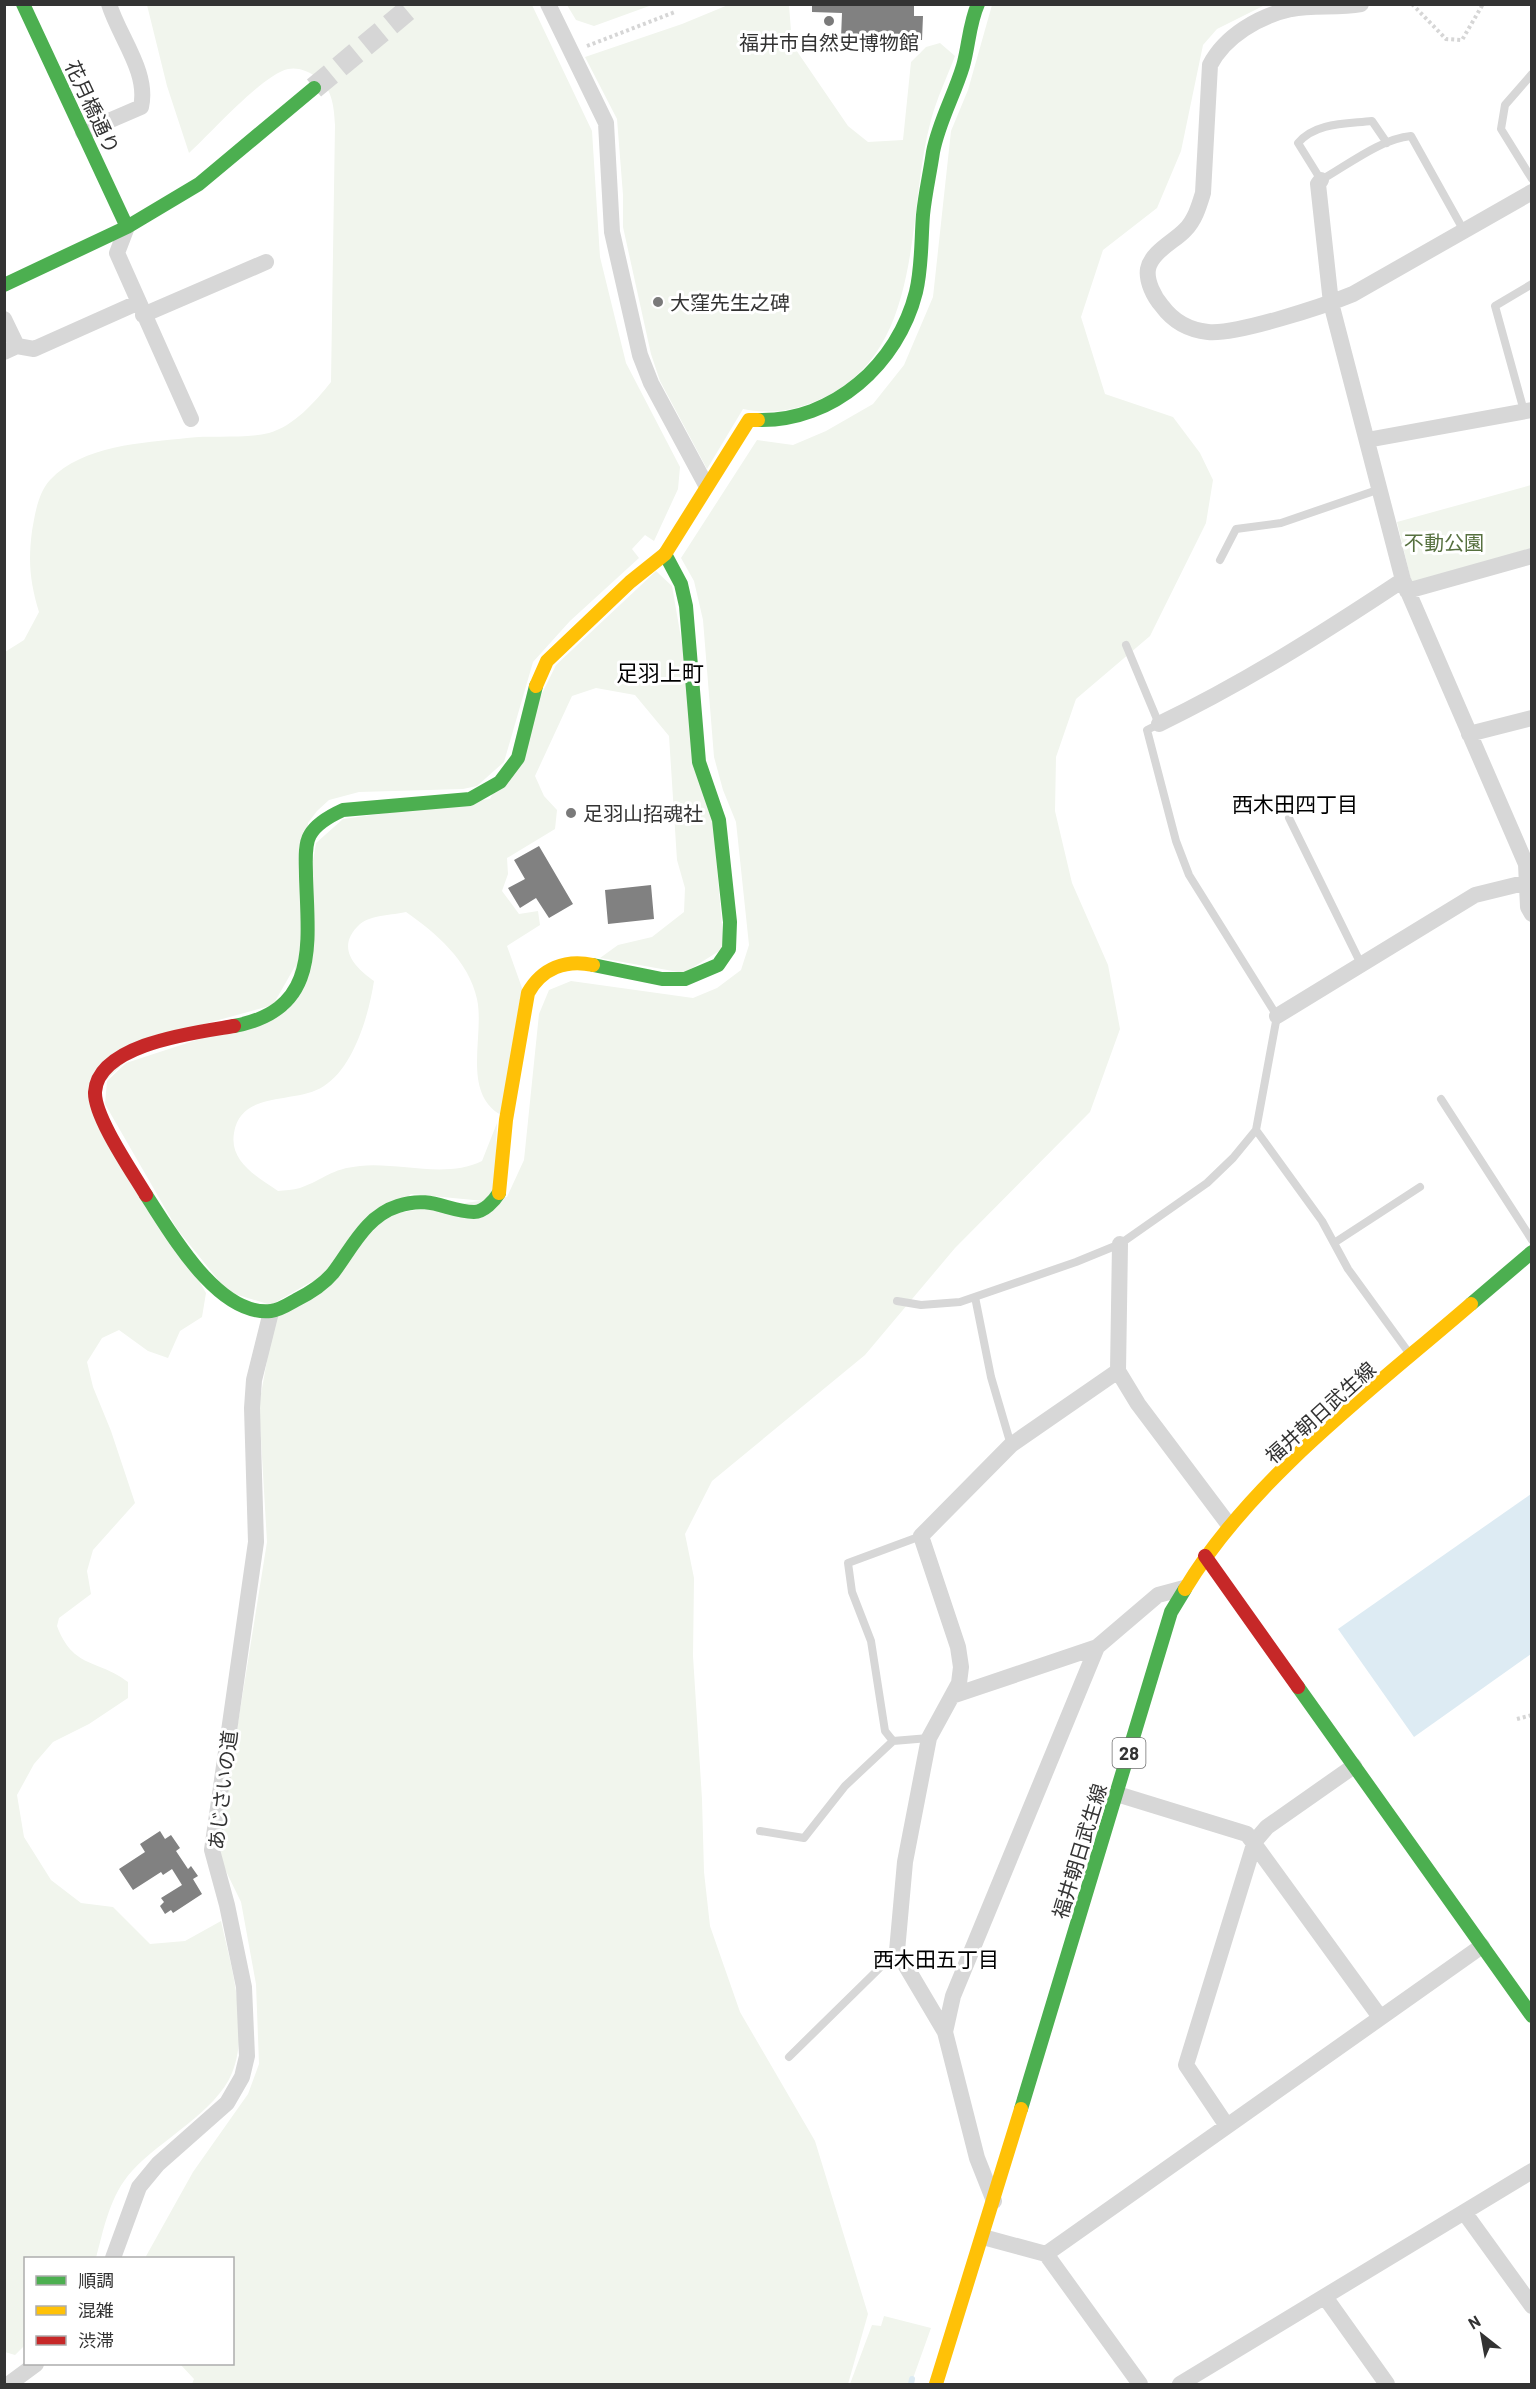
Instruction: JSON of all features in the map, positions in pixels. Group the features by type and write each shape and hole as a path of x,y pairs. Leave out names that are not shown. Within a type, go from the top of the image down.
{"street":[{"name":"花月橋通り","path":"23,4 127,227"},
{"path":"83,132 141,107 143,97 140,75 108,4"},
{"path":"548,4 606,123 612,232 640,356 651,383 706,485"},
{"path":"665,554 681,584 686,606 699,762 719,820 730,922 729,949 725,958 718,965 685,979 662,979 581,962 558,964 542,974 528,993 506,1120 500,1194 494,1202 476,1212 415,1202 384,1213 361,1229 322,1284 272,1311 244,1306 225,1297 216,1289 173,1233 102,1119 95,1093 99,1078 114,1062 150,1043 251,1023 264,1018 287,1001 296,989 308,956 306,860 310,835 331,815 343,810 470,799 500,782 518,758 537,680 547,661 630,582 665,554 706,485 749,420 771,423 794,421 835,402 873,372 903,329 915,294 924,207 939,125 964,65 970,21 978,4"},
{"path":"1361,4 1293,9 1273,14 1227,41 1217,52 1210,65 1203,193 1197,212 1187,228 1154,257 1148,269 1151,290 1166,312 1183,325 1209,332 1229,331 1332,303 1353,294 1532,192"},
{"path":"4,285 127,227 199,184 314,88"},
{"path":"1321,180 1318,184 1332,303 1405,586 1526,864 1529,886 1528,907 1532,914"},
{"path":"127,227 117,253 191,419"},
{"path":"4,319 11,349 34,349 266,262"},
{"path":"1367,440 1528,411"},
{"path":"1159,724 1219,695 1405,586 1532,556"},
{"path":"1469,734 1532,718"},
{"path":"1276,1016 1475,895 1529,886"},
{"path":"1120,1244 1118,1371 1138,1404 1229,1525"},
{"name":"福井朝日武生線","path":"936,2385 994,2201 1171,1612 1205,1556 1229,1525 1308,1446 1532,1252"},
{"name":"あじさいの道","path":"114,2257 139,2187 158,2164 227,2103 242,2077 247,2056 244,1988 227,1905 212,1850 256,1542 252,1408 254,1380 272,1311"},
{"path":"994,2201 977,2158 945,2032 897,1951 905,1862 928,1738 959,1683 961,1667 958,1647 921,1536 1011,1445 1118,1371"},
{"path":"1205,1556 1532,2016"},
{"path":"952,1696 1097,1647 1158,1595 1184,1588"},
{"path":"945,2032 954,1996 1097,1647"},
{"path":"1227,2126 1186,2065 1255,1842 1267,1827 1354,1766"},
{"path":"1117,1794 1247,1834 1380,2017"},
{"path":"1046,2254 1482,1946"},
{"path":"1180,2385 1532,2171"},
{"path":"1464,2212 1532,2306"},
{"path":"983,2237 1046,2254 1140,2385"},
{"path":"1325,2297 1387,2385"},
{"path":"9,2385 35,2365"}],"lane":[{"path":"1532,74 1505,105 1501,129 1532,179"},
{"path":"1387,143 1372,121 1318,128 1306,134 1298,143 1321,180 1399,137 1411,136 1464,231"},
{"path":"1528,411 1495,306 1532,284"},
{"path":"1220,560 1236,529 1281,523 1380,489"},
{"path":"897,1301 921,1305 960,1302 1120,1244 1207,1183 1233,1158 1256,1130 1276,1016 1189,875 1176,841 1147,730 1159,724 1126,645"},
{"path":"1289,818 1361,964"},
{"path":"1441,1099 1532,1240"},
{"path":"1256,1130 1322,1221 1348,1269 1411,1356"},
{"path":"1334,1243 1420,1187"},
{"path":"975,1297 991,1377 1011,1445"},
{"path":"893,1742 882,1722 871,1641 852,1592 848,1563 921,1536"},
{"path":"760,1831 804,1838 845,1786 893,1742 928,1738"},
{"path":"789,2057 897,1951"}],"path":[{"path":"1412,4 1446,39 1462,40 1483,4"},
{"path":"585,46 675,12"},
{"path":"1517,1719 1532,1715"}],"green space":[{"path":"147,5 532,5 592,131 600,257 626,363 680,467 678,489 654,541 645,535 632,549 639,558 570,621 533,662 504,762 477,786 463,789 359,792 329,800 308,823 302,954 273,1005 150,1039 91,1094 206,1293 202,1317 180,1331 168,1358 148,1351 119,1330 102,1338 87,1362 93,1387 111,1431 135,1503 93,1550 87,1571 91,1594 59,1618 57,1626 63,1640 79,1657 128,1682 128,1698 89,1724 53,1742 34,1764 17,1795 24,1837 51,1880 81,1903 113,1907 150,1944 185,1941 221,1921 234,1977 239,2037 232,2073 214,2100 144,2159 124,2180 109,2212 96,2257 24,2257 24,2346 15,2355 5,2352 5,652 24,640 39,612 31,572 32,531 38,504 46,485 64,468 96,453 133,444 197,437 250,436 269,433 295,419 331,382 335,125 329,91 321,80 312,74 302,70 288,69 251,93 189,153 167,86"},
{"path":"567,5 652,5 594,26 576,20"},
{"path":"728,5 789,5 792,44 848,126 868,142 903,140 911,62 926,47 940,43 955,56 931,120 923,156 907,273 897,310 882,344 859,373 827,396 786,410 743,409 707,469 660,381 651,354 623,227 617,119 585,57 682,24"},
{"path":"992,5 1265,5 1217,29 1203,45 1181,151 1157,208 1103,250 1081,317 1105,394 1173,417 1200,453 1213,480 1206,523 1150,636 1076,699 1056,757 1055,811 1072,883 1108,965 1120,1029 1090,1112 955,1248 865,1355 712,1481 685,1534 694,1578 693,1656 704,1872 710,1926 740,2012 815,2141 868,2314 848,2384 192,2384 194,2379 181,2365 234,2365 234,2257 146,2257 193,2172 248,2094 259,2064 256,1984 241,1902 223,1865 219,1842 267,1542 259,1405 275,1316 362,1235 396,1213 507,1197 524,1160 539,1014 549,990 571,981 693,998 717,988 741,970 749,945 736,822 723,790 714,757 703,620 694,581 681,558 757,440 793,445 826,431 873,404 904,365 933,297 951,131 968,90"},
{"name":"不動公園","path":"1531,485 1531,550 1412,584 1397,522"},
{"path":"656,571 672,586 713,822 724,948 684,973 600,958 618,945 652,937 684,912 685,888 677,860 669,736 635,695 596,688 572,696 535,776 544,796 557,810 555,829 507,858 508,874 502,891 519,914 538,911 540,925 507,946 522,988 501,1115 489,1105 478,1078 479,1013 473,985 467,972 440,939 406,912 365,921 353,932 349,941 348,948 354,963 374,981 364,1024 344,1066 324,1086 312,1092 271,1100 247,1110 239,1119 234,1133 236,1152 240,1160 254,1174 278,1191 309,1185 334,1172 350,1167 375,1165 453,1169 468,1166 482,1161 497,1123 495,1187 484,1201 411,1194 316,1279 271,1305 228,1292 177,1229 105,1104 107,1081 126,1063 288,1010 316,843 343,819 490,799 556,665"},
{"path":"884,2316 931,2328 911,2384 850,2384 872,2325 881,2326"}],"shaded area":[{"path":"1531,1494 1531,1654 1414,1737 1338,1629"}],"building":[{"path":"812,4 914,4 914,16 923,16 922,40 841,38 842,13 812,12"},
{"path":"539,846 573,904 549,918 536,898 520,908 508,888 525,879 514,860"},
{"path":"651,885 654,919 608,924 605,890"},
{"path":"160,1831 165,1839 171,1835 180,1848 176,1851 188,1869 191,1866 198,1876 193,1879 202,1894 173,1913 171,1910 165,1914 160,1906 164,1902 161,1898 182,1885 172,1869 163,1875 161,1872 133,1890 119,1869 145,1852 140,1844"}],"waterway":[{"path":"911,2384 912,2379"}],"tunnel":[{"path":"314,88 415,4"}],"traffic: fast":[{"path":"23,4 127,227"},
{"path":"758,420 786,418 812,411 836,399 858,384 878,365 894,343 907,318 916,292 924,207 933,152 963,66 978,4"},
{"path":"4,285 127,227 199,184 314,88"},
{"path":"593,965 662,979 685,979 718,965 729,949 730,922 719,820 699,762 686,606 681,584 665,554"},
{"path":"234,1026 262,1018 282,1005 295,989 303,970 308,926 306,849 308,839 316,827 343,810 470,799 500,782 518,758 536,686"},
{"path":"146,1195 183,1250 215,1287 233,1301 251,1309 271,1311 311,1292 325,1281 368,1225 387,1211 398,1206 420,1202 478,1212 488,1206 499,1193"},
{"path":"1471,1304 1532,1252"},
{"path":"1021,2109 1171,1612 1185,1589"},
{"path":"1298,1687 1532,2016"}],"traffic: slow":[{"path":"536,686 547,661 630,582 665,554 749,420 758,420"},
{"path":"499,1193 506,1120 528,993 540,977 556,967 573,963 593,965"},
{"path":"1185,1589 1212,1549 1279,1473 1355,1402 1471,1304"},
{"path":"936,2384 1021,2109"}],"traffic: jam":[{"path":"146,1195 115,1145 96,1103 95,1092 100,1075 113,1062 131,1051 152,1043 234,1026"},
{"path":"1205,1556 1298,1687"}],"place":[{"name":"福井市自然史博物館","path":"829,21"},
{"name":"大窪先生之碑","path":"658,302"},
{"name":"足羽山招魂社","path":"571,813"}],"district":[{"name":"足羽上町","path":"660,672"},
{"name":"西木田四丁目","path":"1295,803"},
{"name":"西木田五丁目","path":"936,1958"}]}
